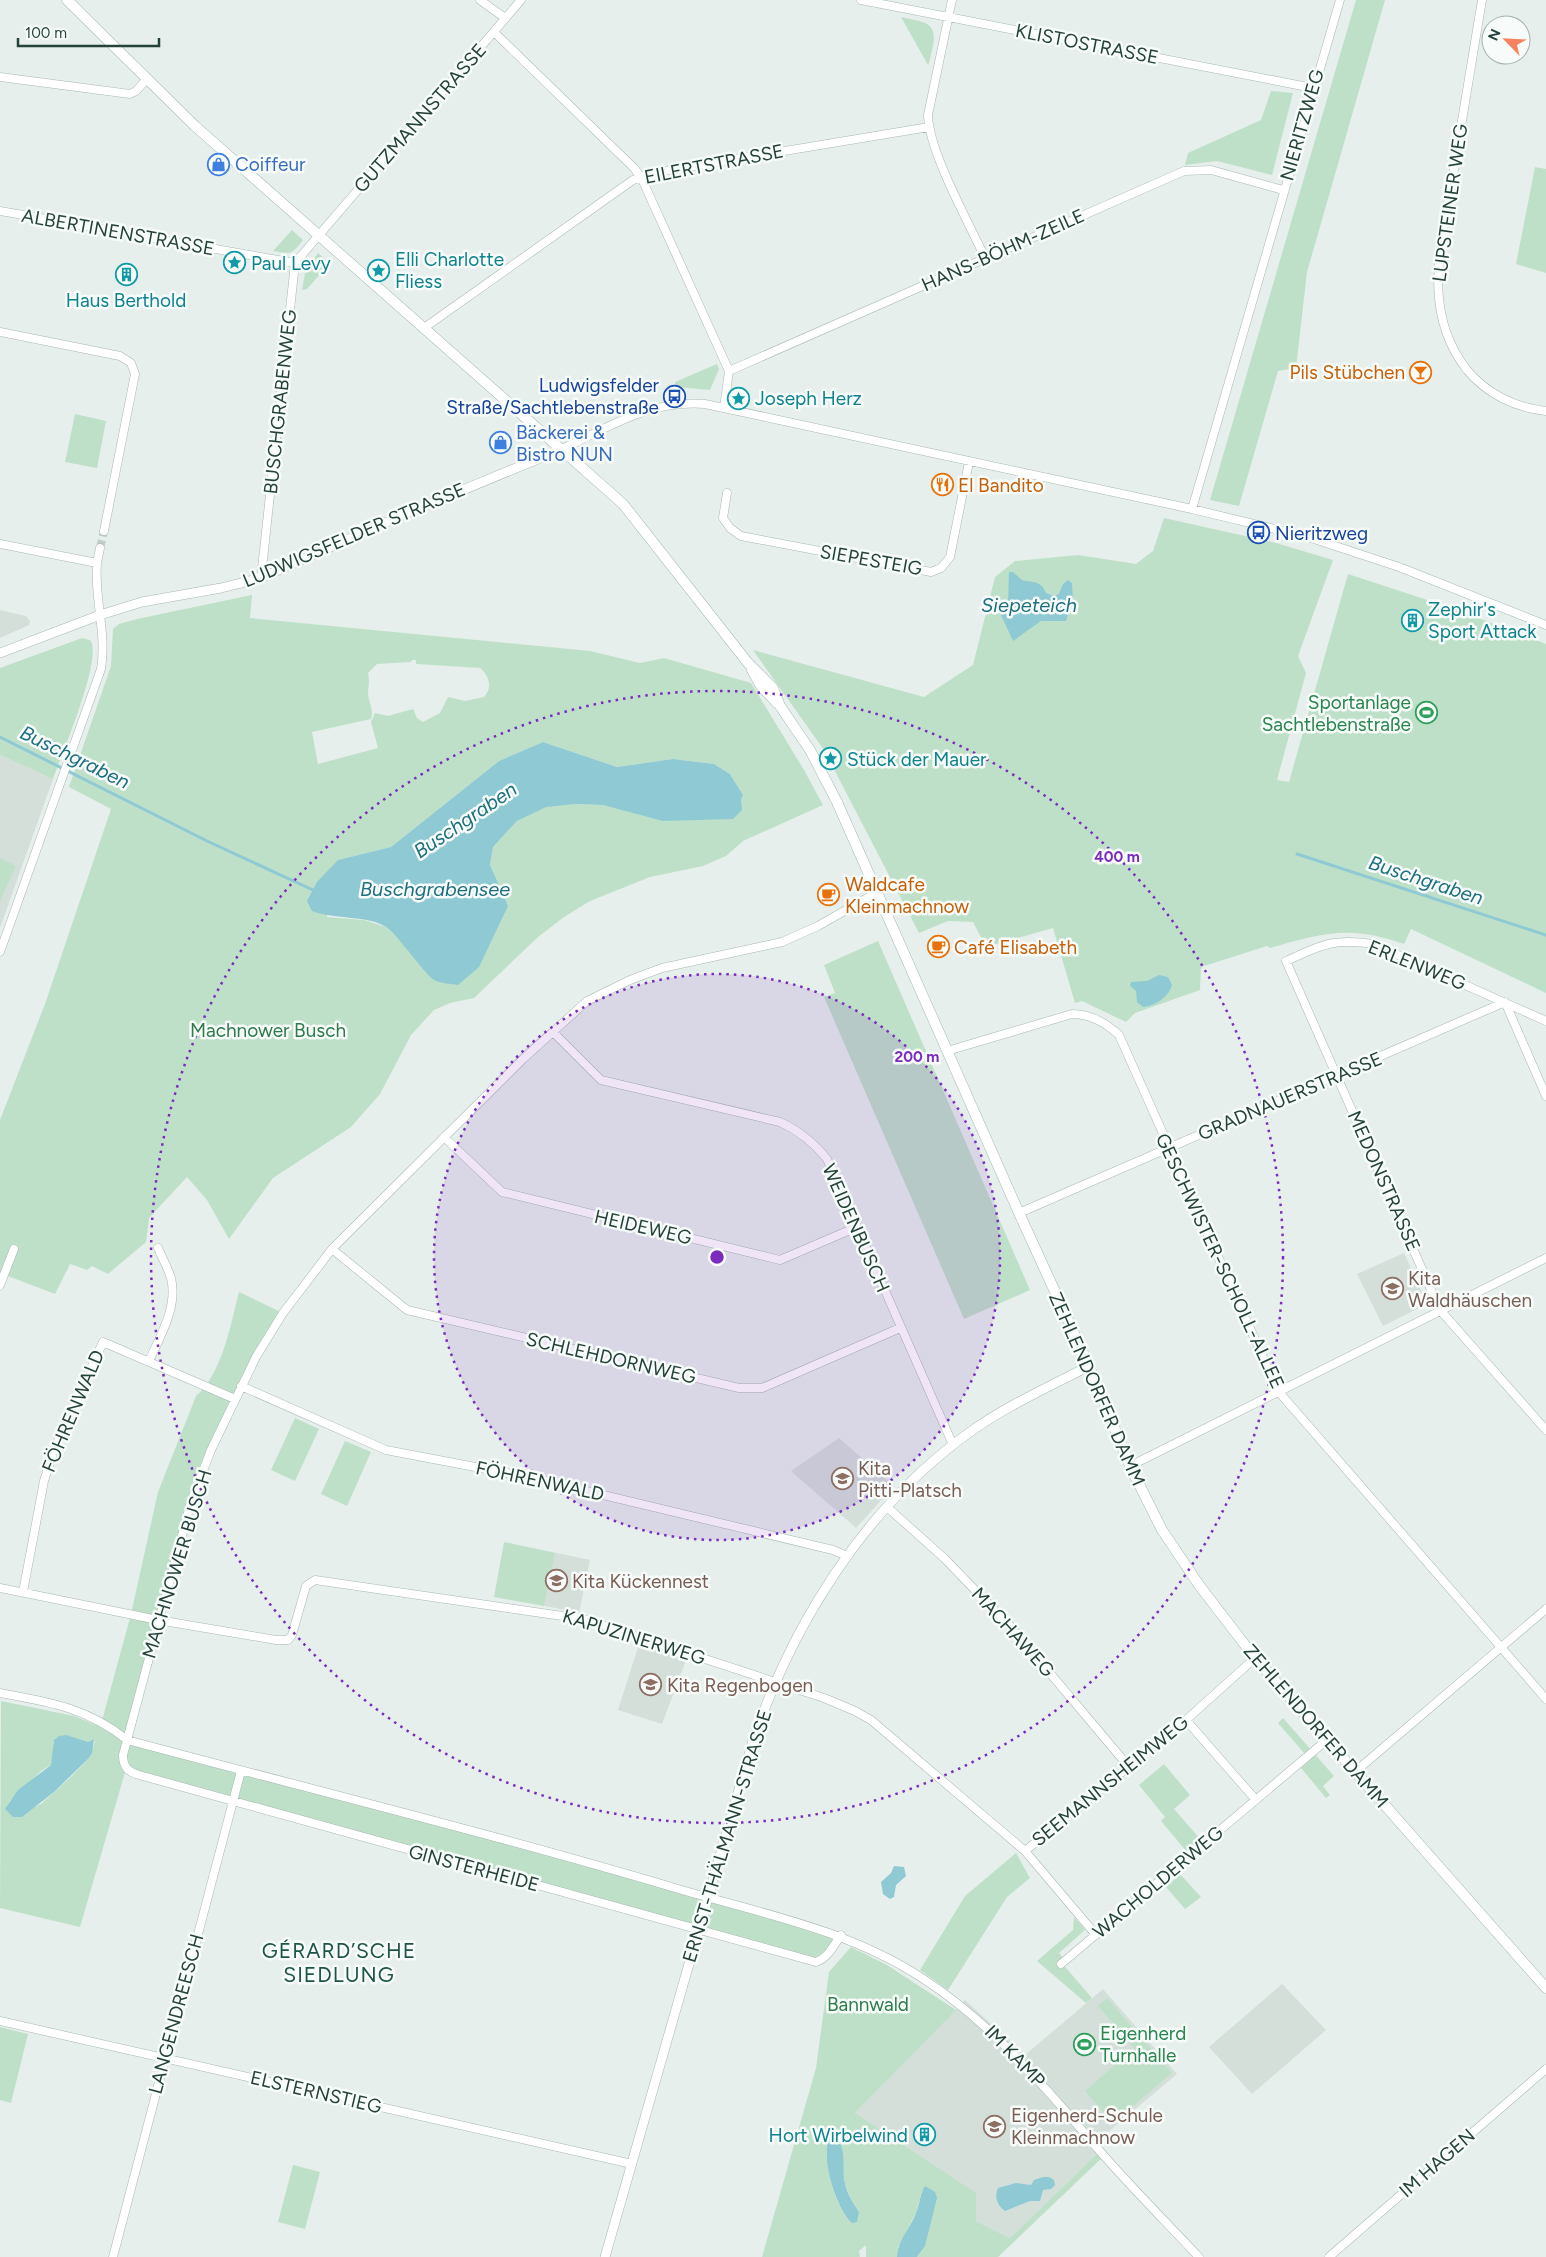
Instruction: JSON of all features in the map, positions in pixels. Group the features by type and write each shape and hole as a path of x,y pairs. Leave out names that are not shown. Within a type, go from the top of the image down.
{"main road":[{"name":"ZEHLENDORFER DAMM","path":"67,0 195,126 623,504 767,687 827,780 1089,1366 1130,1466 1162,1530 1199,1585 1255,1658 1546,1988"}],"street":[{"path":"480,0 505,18"},
{"name":"GUTZMANNSTRASSE","path":"319,235 521,0"},
{"name":"KLISTOSTRASSE","path":"862,0 1313,88"},
{"path":"952,0 928,114 929,127 948,178 985,258"},
{"name":"NIERITZWEG","path":"1192,509 1283,190 1340,0"},
{"name":"LUPSTEINER WEG","path":"1482,0 1440,255 1437,288 1438,302 1450,344 1476,379 1509,402 1546,412"},
{"path":"494,32 616,150 641,177 729,371 724,408"},
{"path":"0,77 130,94 136,91 147,79"},
{"name":"EILERTSTRASSE","path":"424,328 616,192 641,177 710,163 929,127"},
{"name":"HANS-BÖHM-ZEILE","path":"729,371 1184,171 1211,170 1283,190"},
{"name":"ALBERTINENSTRASSE","path":"0,211 295,263"},
{"path":"295,263 319,235"},
{"name":"BUSCHGRABENWEG","path":"261,578 295,263"},
{"path":"0,332 120,356 131,363 135,374 104,531"},
{"path":"562,449 650,409 686,403 724,408 1192,509 1308,537 1398,567 1546,625"},
{"name":"LUDWIGSFELDER STRASSE","path":"0,653 100,615 142,602 221,588 261,578 412,511 562,449"},
{"name":"SIEPESTEIG","path":"727,493 723,518 730,528 741,536 931,572 941,568 950,557 969,462"},
{"path":"0,544 97,563"},
{"path":"0,952 102,669 103,635 96,594 97,563 100,548"},
{"name":"MACHNOWER BUSCH","path":"127,1740 191,1502 241,1386 283,1313 332,1248 444,1137 587,1001 630,980 662,968 782,942 818,926 876,893"},
{"name":"ERLENWEG","path":"1286,961 1329,942 1351,941 1373,944 1546,1021"},
{"name":"MEDONSTRASSE","path":"1286,961 1440,1310 1546,1430"},
{"path":"1505,1002 1546,1096"},
{"name":"GRADNAUERSTRASSE","path":"1019,1213 1505,1002"},
{"name":"GESCHWISTER-SCHOLL-ALLEE","path":"948,1051 1072,1014 1086,1014 1109,1026 1119,1035 1278,1391 1546,1699"},
{"name":"WEIDENBUSCH","path":"553,1032 600,1080 780,1122 804,1135 827,1159 953,1445"},
{"name":"HEIDEWEG","path":"444,1137 502,1192 780,1260 857,1227"},
{"path":"150,1361 167,1321 172,1301 171,1278 158,1248"},
{"name":"SCHLEHDORNWEG","path":"332,1248 408,1310 739,1388 762,1388 900,1328"},
{"path":"0,1285 14,1249"},
{"path":"1130,1466 1546,1258"},
{"name":"FÖHRENWALD","path":"23,1592 44,1481 54,1450 103,1342 235,1399"},
{"name":"ERNST-THÄLMANN-STRASSE","path":"605,2257 752,1744 775,1681 809,1616 847,1556 888,1506 953,1445 991,1418 1089,1366"},
{"name":"FÖHRENWALD","path":"241,1386 386,1450 528,1477 609,1495 833,1550 847,1556"},
{"name":"MACHAWEG","path":"888,1506 994,1608 1129,1767"},
{"name":"KAPUZINERWEG","path":"158,1620 276,1640 288,1640 292,1635 306,1586 314,1580 583,1619 838,1703 871,1720 1025,1851"},
{"path":"0,1588 158,1620"},
{"path":"1356,1771 1546,1609"},
{"name":"SEEMANNSHEIMWEG","path":"1096,1934 1025,1851 1186,1720 1255,1658"},
{"name":"GINSTERHEIDE","path":"0,1693 75,1710 96,1718 127,1740 607,1868 841,1935 922,1977"},
{"path":"1186,1720 1255,1799"},
{"name":"WACHOLDERWEG","path":"1061,1964 1328,1739"},
{"name":"GINSTERHEIDE","path":"127,1740 123,1761 130,1772 232,1802 698,1930 816,1962 822,1960 841,1935"},
{"name":"LANGENDREESCH","path":"113,2257 241,1771"},
{"name":"IM KAMP","path":"922,1977 960,2004 993,2032 1199,2257"},
{"name":"ELSTERNSTIEG","path":"0,2021 632,2164"},
{"name":"IM HAGEN","path":"1329,2257 1546,2069"}],"shaded area":[{"path":"0,610 26,616 30,621 29,625 0,638"},
{"path":"0,755 53,779 0,928"},
{"name":"Kita Waldhäuschen","path":"1404,1253 1427,1304 1383,1326 1357,1274"},
{"name":"Kita Pitti-Platsch","path":"839,1438 894,1486 856,1528 791,1471"},
{"name":"Kita Kückennest","path":"533,1548 590,1560 579,1613 522,1601"},
{"name":"Kita Regenbogen","path":"639,1644 686,1660 662,1724 618,1710"},
{"path":"1282,1984 1326,2030 1252,2094 1209,2047"},
{"name":"Eigenherd-Schule Kleinmachnow","path":"1103,1989 1177,2074 1101,2138 1100,2151 1010,2238 976,2221 855,2113 965,2000 1025,2055"}],"green space":[{"path":"1356,0 1385,0 1307,272 1296,368 1278,371 1239,506 1210,500"},
{"path":"901,17 926,24 933,31 933,46 928,65"},
{"path":"1271,91 1293,93 1272,175 1217,161 1185,165 1188,153 1261,120"},
{"path":"1535,167 1546,169 1546,273 1516,264"},
{"path":"292,230 303,240 296,248 288,253 273,251"},
{"path":"318,253 330,263 307,289 302,290 305,273"},
{"path":"717,364 719,369 710,390 676,387 675,382"},
{"path":"75,414 106,421 97,468 65,462"},
{"path":"1164,518 1276,543 1333,560 1298,656 1306,673 1277,780 1289,782 1348,574 1455,609 1546,644 1546,993 1411,929 1404,944 1367,934 1337,933 1306,938 1270,948 1267,946 1201,967 1200,990 1135,1013 1126,1022 1082,1001 1075,1003 1053,928 986,947 973,922 948,921 919,933 824,750 753,650 924,697 973,665 995,577 1015,561 1078,555 1136,564 1153,551"},
{"name":"Machnower Busch","path":"252,595 250,618 590,651 640,663 664,658 751,683 823,805 743,841 726,856 703,866 650,877 590,901 564,917 538,937 474,998 450,1003 434,1010 411,1035 380,1094 351,1127 273,1178 229,1239 207,1200 187,1177 149,1218 146,1242 108,1274 92,1266 87,1270 70,1264 55,1294 0,1273 0,1120 45,1004 111,809 69,787 111,666 113,629 119,624","holes":["416,660 416,664 480,668 488,678 489,686 487,693 484,697 465,701 448,697 440,713 423,722 417,718 413,709 388,716 375,713 371,722 378,748 318,764 312,732 371,719 368,673 377,664 411,662","543,742 617,767 673,759 714,764 730,774 743,795 741,800 623,809 603,805 546,806 517,821 493,847 490,865 497,883 409,949 386,927 364,920 327,917 338,860 391,847 499,761"]},
{"path":"82,638 90,640 93,650 87,685 53,779 0,755 0,668"},
{"path":"0,858 16,866 0,901"},
{"path":"878,941 1030,1290 964,1319 824,997 835,993 824,965"},
{"path":"239,1292 283,1313 256,1357 191,1502 128,1740 841,1935 822,1960 126,1769 80,1927 0,1908 1,1701 74,1716 96,1725 103,1717 131,1614 158,1492 196,1396 205,1386 219,1362 229,1334","holes":["74,1739 88,1742 93,1739 95,1742 88,1759 41,1804 32,1808 22,1817 9,1802 42,1770 51,1765 54,1752 53,1742"]},
{"path":"295,1418 319,1429 295,1481 271,1470"},
{"path":"345,1441 371,1452 347,1506 321,1494"},
{"path":"504,1542 555,1553 544,1606 494,1597"},
{"path":"1283,1718 1334,1776 1323,1786 1330,1795 1326,1798 1301,1768 1310,1760 1278,1723"},
{"path":"1164,1764 1190,1795 1174,1809 1201,1840 1187,1852 1161,1821 1165,1817 1139,1785"},
{"name":"Bannwald","path":"1016,1853 1030,1878 1007,1897 948,1990 920,1970 965,1896"},
{"path":"1180,1874 1201,1897 1185,1909 1166,1887"},
{"path":"1074,1917 1085,1930 1059,1953 1063,1958 1060,1961 1092,1998 1086,2003 1037,1961 1073,1930"},
{"name":"Bannwald","path":"851,1947 887,1965 956,2010 855,2113 976,2193 976,2221 1010,2238 1100,2151 1104,2156 998,2257 917,2257 925,2246 922,2191 916,2213 898,2247 897,2257 866,2257 866,2245 859,2251 860,2257 762,2257 816,2068 829,1972","holes":["826,2150 842,2165 847,2190 859,2212 852,2223 841,2209 833,2190"]},
{"path":"1107,1998 1172,2073 1113,2123 1085,2091 1134,2048 1098,2006"},
{"path":"0,2027 28,2034 11,2103 0,2100"},
{"path":"293,2165 320,2172 305,2229 278,2222"}],"water":[{"name":"Siepeteich","path":"1009,572 1013,572 1022,580 1039,584 1046,593 1054,596 1059,594 1063,584 1068,580 1072,583 1073,599 1066,621 1041,621 1013,641 1001,615 1008,603"},
{"name":"Buschgrabensee","path":"543,742 617,767 673,759 714,764 730,774 743,795 741,800 742,810 733,819 663,821 603,805 575,804 546,807 517,821 493,847 490,865 508,906 479,967 458,985 438,982 432,978 392,932 379,923 331,916 312,911 307,901 317,882 338,860 391,847 499,761"},
{"path":"1159,975 1168,977 1172,985 1168,993 1161,1000 1143,1007 1137,1002 1136,991 1130,986 1131,982 1147,981"},
{"path":"66,1735 88,1742 94,1739 92,1753 54,1792 22,1817 13,1817 5,1809 18,1790 51,1765 54,1740 59,1736"},
{"path":"894,1866 904,1867 906,1876 896,1885 894,1897 890,1899 883,1894 881,1882 891,1873"},
{"path":"830,2138 835,2138 839,2142 843,2153 846,2187 850,2198 859,2212 857,2222 852,2223 846,2217 831,2182 827,2156 827,2146"},
{"path":"1049,2177 1054,2180 1055,2185 1051,2189 1043,2190 1040,2201 1030,2201 1005,2211 998,2203 996,2195 998,2188 1016,2183 1031,2185 1034,2180"},
{"path":"925,2186 935,2192 937,2198 925,2246 917,2257 897,2257 902,2239 914,2219"}],"waterway":[{"name":"Buschgraben","path":"0,737 207,841 313,890"},
{"name":"Buschgraben","path":"1297,854 1546,935"}],"tunnel":[{"path":"100,548 104,531"}],"place":[{"name":"Coiffeur","path":"219,164"},
{"name":"Paul Levy","path":"235,263"},
{"name":"Elli Charlotte Fliess","path":"379,270"},
{"name":"Haus Berthold","path":"126,274"},
{"name":"Pils Stübchen","path":"1421,372"},
{"name":"Ludwigsfelder Straße/Sachtlebenstraße","path":"675,396"},
{"name":"Joseph Herz","path":"739,398"},
{"name":"Bäckerei & Bistro NUN","path":"500,443"},
{"name":"El Bandito","path":"942,485"},
{"name":"Nieritzweg","path":"1259,533"},
{"name":"Zephir's Sport Attack","path":"1412,620"},
{"name":"Sportanlage Sachtlebenstraße","path":"1427,713"},
{"name":"Stück der Mauer","path":"831,759"},
{"name":"Waldcafe Kleinmachnow","path":"829,895"},
{"name":"Café Elisabeth","path":"938,947"},
{"name":"Kita Waldhäuschen","path":"1392,1289"},
{"name":"Kita Pitti-Platsch","path":"842,1479"},
{"name":"Kita Kückennest","path":"556,1581"},
{"name":"Kita Regenbogen","path":"651,1685"},
{"name":"Eigenherd Turnhalle","path":"1084,2044"},
{"name":"Eigenherd-Schule Kleinmachnow","path":"995,2126"},
{"name":"Hort Wirbelwind","path":"924,2135"}],"district":[{"name":"GÉRARD’SCHE SIEDLUNG","path":"339,1962"}]}
